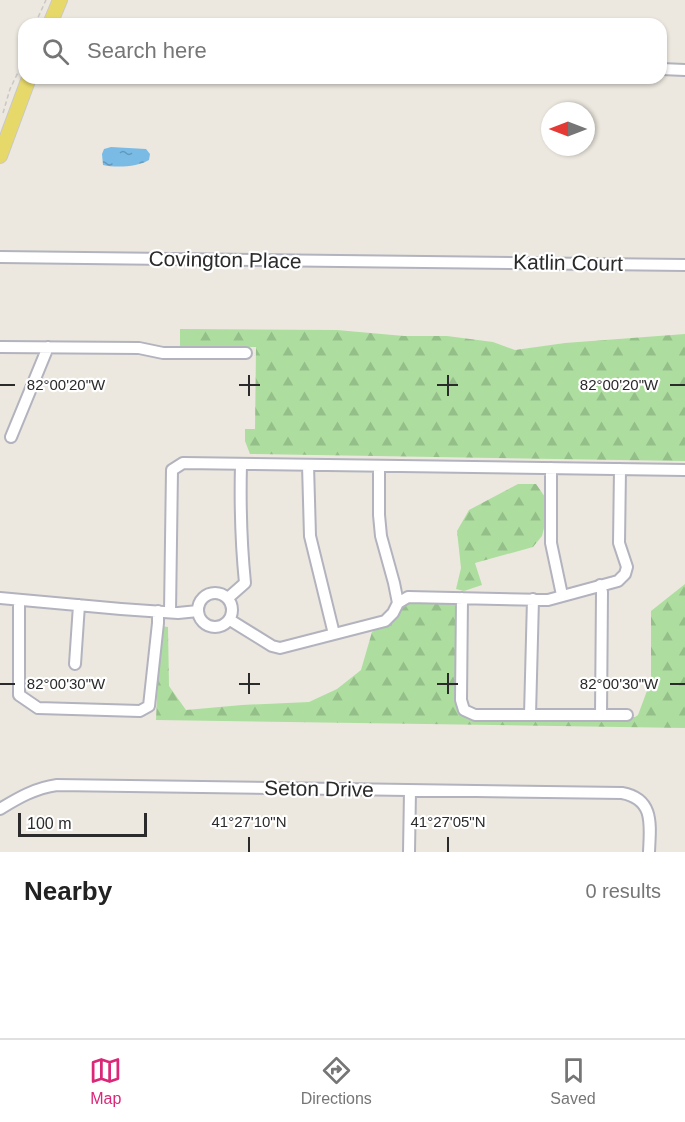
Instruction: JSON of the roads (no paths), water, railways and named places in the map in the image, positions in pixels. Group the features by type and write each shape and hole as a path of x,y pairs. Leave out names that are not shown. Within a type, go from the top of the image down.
{"main road":[{"path":"52,18 60,0"},
{"path":"1,151 27,84"}],"street":[{"path":"667,69 685,70"},
{"name":"Covington Place","path":"0,257 451,262"},
{"name":"Katlin Court","path":"451,262 685,265"},
{"path":"0,346 139,348 163,353 246,353"},
{"path":"11,437 48,347"},
{"path":"170,612 172,470 183,463 685,470"},
{"path":"228,598 245,583 240,517 241,464"},
{"path":"308,465 310,536 334,634"},
{"path":"379,466 381,536 398,603"},
{"path":"551,468 551,543 562,595"},
{"path":"230,620 272,646 280,648 385,621 393,613 398,603 408,597 548,600 618,581 625,574 627,567 619,543 620,469"},
{"path":"600,585 602,592 601,715"},
{"path":"212,593 220,593 228,598 232,609 230,620 226,625 212,627 203,623 198,611 203,597 212,593"},
{"path":"0,598 170,612 198,611"},
{"path":"462,598 461,700 464,711 475,715 627,715"},
{"path":"530,715 533,599"},
{"path":"19,600 19,695 38,708 140,711 149,706 158,611"},
{"path":"75,664 79,605"},
{"name":"Seton Drive","path":"0,809 25,794 57,785 622,793 629,794 646,808 649,817 649,852"},
{"path":"409,852 410,791"}],"water":[{"path":"111,147 146,149 150,154 149,160 127,166 103,165 104,149"}]}
